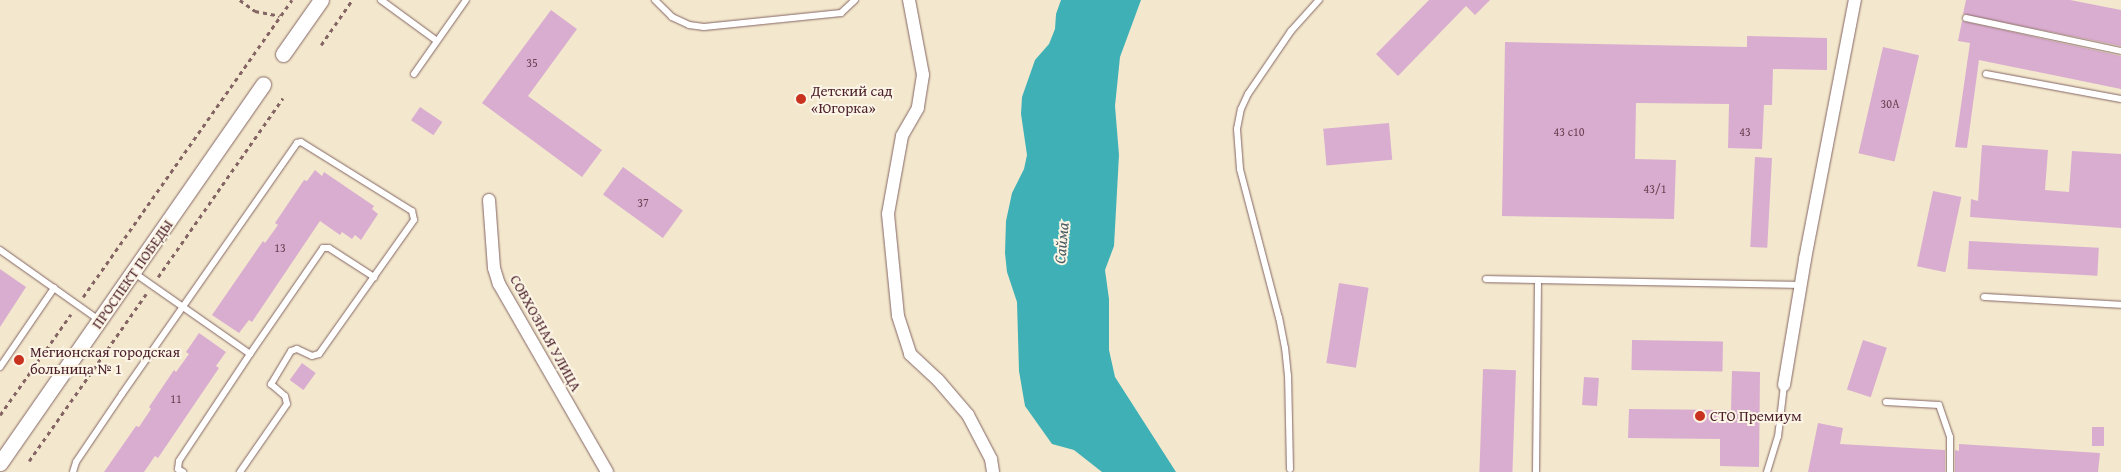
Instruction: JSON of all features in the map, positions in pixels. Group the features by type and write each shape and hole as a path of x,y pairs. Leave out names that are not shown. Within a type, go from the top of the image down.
{"street":[{"path":"283,54 321,0"},
{"path":"909,0 923,75 918,108 902,136 888,214 898,316 910,354 938,380 968,415 991,459 993,472"},
{"path":"1784,386 1800,285 1855,0"},
{"name":"ПРОСПЕКТ ПОБЕДЫ","path":"0,463 263,84"},
{"name":"СОВХОЗНАЯ УЛИЦА","path":"489,200 494,268 499,284 607,472"}],"lane":[{"path":"381,0 437,40"},
{"path":"414,74 466,0"},
{"path":"656,0 672,17 689,25 704,26 841,13 856,0"},
{"path":"1290,469 1288,376 1285,348 1240,169 1237,129 1241,109 1248,94 1291,31 1319,0"},
{"path":"1966,18 2121,51"},
{"path":"1986,74 2121,99"},
{"path":"73,472 76,462 183,306 297,143 301,142 412,211 414,220 319,354 312,356 294,349 277,372 271,384 285,396 287,404 240,472"},
{"path":"183,472 178,468 179,461 323,248 329,248 374,277"},
{"path":"0,250 100,320"},
{"path":"133,272 250,354"},
{"path":"1486,279 1800,285"},
{"path":"1536,472 1538,280"},
{"path":"0,367 54,288"},
{"path":"1984,297 2121,305"},
{"path":"1767,472 1778,436 1784,386"},
{"path":"1886,402 1939,405 1950,438 1950,472"}],"path":[{"path":"240,0 255,11 280,16"},
{"path":"0,414 292,0"},
{"path":"321,46 352,0"}],"water":[{"name":"Сайма","path":"1061,0 1141,0 1120,57 1115,106 1119,155 1114,246 1105,270 1109,299 1109,350 1115,377 1176,472 1102,472 1074,450 1052,444 1025,406 1019,371 1017,302 1007,272 1005,253 1006,221 1012,193 1024,169 1027,155 1021,114 1022,97 1035,60 1049,44 1055,29 1056,14"}],"building":[{"path":"1429,0 1490,0 1475,15 1466,6 1398,76 1376,54"},
{"path":"1966,0 2070,0 2121,10 2121,46 1963,14"},
{"path":"551,10 577,29 528,96 602,150 582,177 482,103"},
{"path":"1962,21 2121,56 2121,89 1979,60 1967,148 1955,147 1970,43 1958,41"},
{"path":"1747,36 1827,38 1827,70 1773,69 1772,105 1764,105 1762,149 1728,148 1729,104 1636,103 1635,159 1676,160 1674,219 1502,216 1505,42 1747,47"},
{"path":"1883,47 1919,55 1895,162 1858,153"},
{"path":"420,107 442,122 433,135 411,120"},
{"path":"1389,123 1392,160 1326,166 1323,129"},
{"path":"1982,145 2048,150 2045,190 2069,192 2072,151 2121,154 2121,228 1970,217 1971,199 1978,201"},
{"path":"1755,157 1772,158 1767,248 1750,247"},
{"path":"623,167 683,210 663,238 603,195"},
{"path":"315,170 322,176 324,172 374,206 372,209 378,214 361,240 355,235 352,239 342,232 340,235 320,221 252,322 249,320 239,333 212,315 263,241 265,243 278,225 275,223 304,180 307,181"},
{"path":"1933,191 1961,197 1945,272 1917,266"},
{"path":"1969,241 2099,248 2097,276 1968,269"},
{"path":"0,269 26,287 0,327"},
{"path":"1339,283 1369,288 1356,368 1326,363"},
{"path":"199,333 226,352 216,366 219,368 158,458 155,456 144,472 104,472 136,426 139,427 151,409 149,407 174,370 176,372 189,354 186,352"},
{"path":"1632,340 1723,342 1722,372 1631,370"},
{"path":"1863,340 1887,348 1871,397 1847,389"},
{"path":"302,363 316,373 303,390 290,380"},
{"path":"1483,369 1516,370 1512,472 1479,472"},
{"path":"1732,371 1760,372 1759,467 1720,466 1720,439 1628,438 1629,409 1731,410"},
{"path":"1584,377 1599,378 1597,406 1582,405"},
{"path":"1818,423 1843,428 1840,444 1945,450 1945,472 1808,472"},
{"path":"2092,427 2104,427 2104,446 2092,446"},
{"path":"1959,444 2100,453 2098,472 1955,472 1955,450 1959,451"}],"place":[{"name":"Детский сад «Югорка»","path":"801,99"},
{"name":"Мегионская городская больница № 1","path":"19,360"},
{"name":"СТО Премиум","path":"1700,416"}]}
